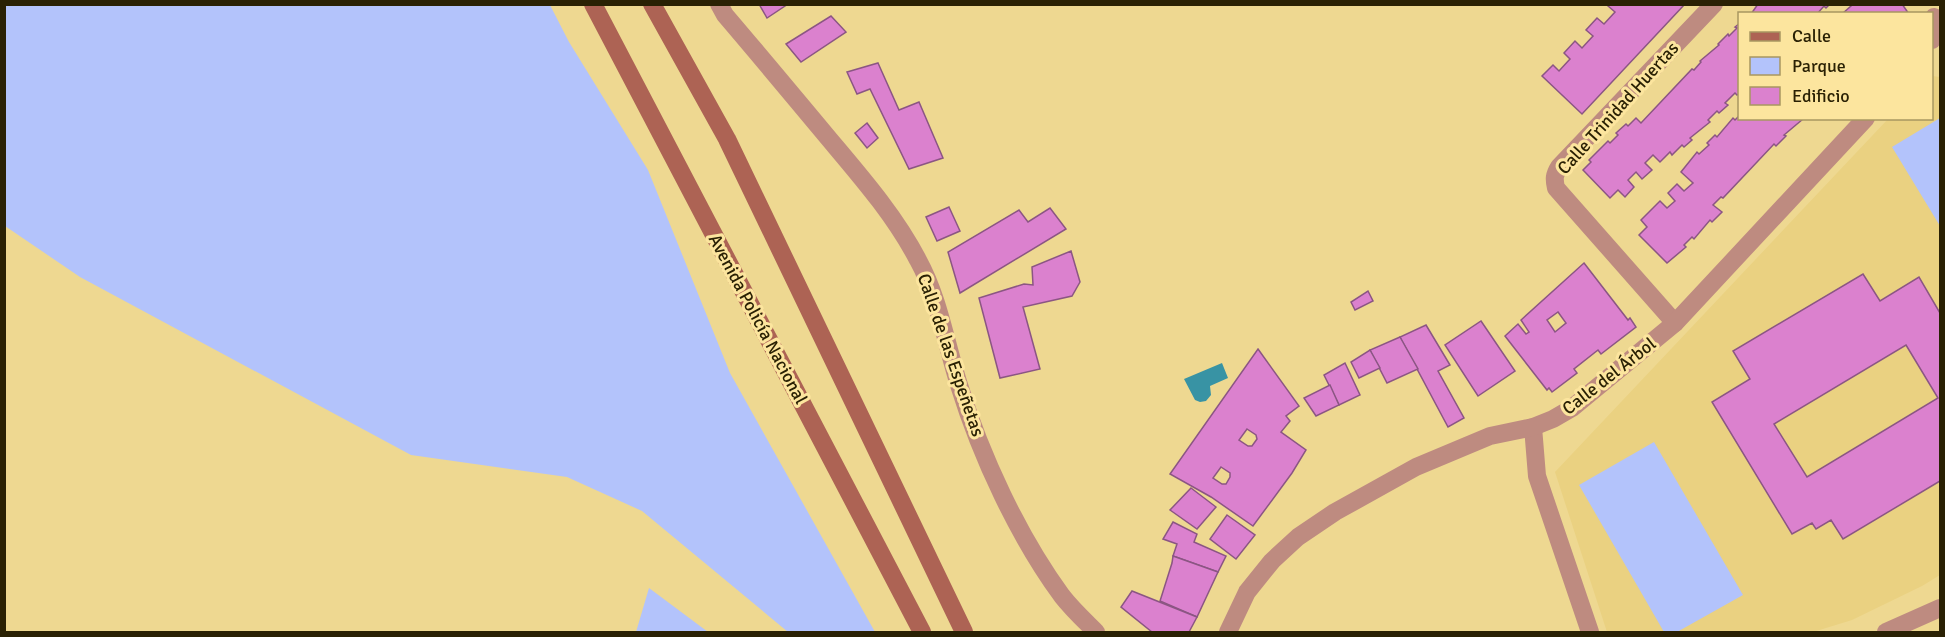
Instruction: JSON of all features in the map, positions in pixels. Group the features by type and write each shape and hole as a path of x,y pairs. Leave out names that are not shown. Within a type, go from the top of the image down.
{"street":[{"name":"Avenida Policía Nacional","path":"593,4 922,633"},
{"path":"652,4 727,140 964,633"},
{"name":"Calle de las Espeñetas","path":"719,4 725,15 870,188 902,231 920,262 928,282 959,387 981,444 1010,508 1038,561 1064,598 1096,633"},
{"name":"Calle Trinidad Huertas","path":"1675,323 1556,188 1554,180 1559,168 1714,4"},
{"name":"Calle del Árbol","path":"1228,633 1247,592 1272,561 1307,531 1335,512 1416,467 1490,436 1533,427 1552,420 1572,408 1675,323 1864,120"},
{"path":"1533,427 1537,476 1590,633"},
{"path":"1886,633 1941,608"}],"shaded area":[{"path":"1933,76 1940,77 1940,575 1852,620 1813,632 1607,632 1555,472 1887,120 1933,120"},
{"path":"1222,363 1228,378 1210,386 1211,395 1206,401 1195,400 1184,379"}],"green space":[{"path":"4,5 550,5 569,42 648,170 730,373 875,632 788,632 642,511 567,477 411,455 80,277 5,226"},
{"path":"1940,118 1940,226 1892,147"},
{"path":"1654,442 1743,595 1677,632 1664,632 1579,485"},
{"path":"649,588 708,632 636,632"}],"building":[{"path":"759,4 788,4 767,18"},
{"path":"1610,4 1685,4 1582,114 1542,76 1553,65 1559,71 1570,59 1564,53 1575,41 1582,48 1593,36 1586,30 1597,18 1604,24 1615,12 1608,6"},
{"path":"1758,4 1830,4 1826,8 1824,6 1819,12 1752,12"},
{"path":"1849,4 1902,4 1908,12 1844,12 1851,6"},
{"path":"831,16 846,32 801,62 786,44"},
{"path":"1738,25 1738,94 1735,93 1725,103 1728,105 1719,113 1717,111 1708,120 1710,122 1690,138 1692,140 1684,147 1682,145 1672,155 1670,152 1660,162 1653,155 1645,163 1652,170 1642,179 1636,172 1628,180 1634,187 1625,197 1618,190 1610,198 1583,170 1591,162 1589,160 1608,141 1610,143 1618,135 1616,133 1626,124 1628,126 1636,118 1641,123 1692,69 1694,70 1700,61 1737,28 1735,27"},
{"path":"878,63 899,110 919,102 943,158 909,169 870,89 857,94 847,72"},
{"path":"1738,117 1738,120 1802,120 1784,135 1786,136 1776,146 1774,144 1723,198 1721,197 1713,205 1722,212 1712,222 1710,220 1694,239 1692,237 1684,245 1686,247 1667,263 1639,235 1647,227 1641,220 1660,201 1667,208 1675,201 1668,193 1677,184 1684,191 1693,183 1681,172 1697,152 1699,154 1709,145 1707,143 1715,135 1717,137 1733,118 1735,120"},
{"path":"867,123 878,138 867,148 855,133"},
{"path":"949,207 960,231 937,241 926,217"},
{"path":"1050,208 1066,229 960,293 948,252 1019,210 1028,222"},
{"path":"1071,251 1080,282 1072,296 1023,307 1040,369 1000,378 979,298 1024,284 1033,285 1032,267"},
{"path":"1584,263 1636,327 1601,354 1598,350 1574,369 1577,373 1552,392 1549,388 1547,390 1505,336 1518,324 1526,334 1529,332 1521,320","holes":["1558,312 1566,323 1555,332 1547,320"]},
{"path":"1863,274 1880,301 1919,277 1940,313 1940,481 1843,539 1831,520 1816,529 1812,523 1792,534 1712,402 1750,379 1733,351","holes":["1906,345 1938,398 1807,477 1774,424"]},
{"path":"1368,291 1373,301 1355,310 1351,302"},
{"path":"1481,321 1515,371 1478,396 1445,345"},
{"path":"1426,325 1450,365 1438,371 1464,418 1448,427 1400,337"},
{"path":"1400,337 1418,369 1387,383 1370,350"},
{"path":"1258,349 1299,406 1286,416 1290,421 1281,432 1306,450 1292,473 1253,526 1211,497 1170,474","holes":["1247,429 1256,435 1257,439 1252,446 1239,440","1221,467 1230,473 1226,484 1213,478"]},
{"path":"1370,350 1380,368 1359,378 1351,362"},
{"path":"1345,363 1360,395 1339,405 1324,375"},
{"path":"1330,385 1339,405 1316,416 1304,398"},
{"path":"1191,488 1216,507 1197,529 1170,510"},
{"path":"1227,515 1255,535 1236,559 1210,539"},
{"path":"1173,522 1197,534 1194,542 1226,556 1218,572 1173,556 1177,544 1163,539"},
{"path":"1173,556 1218,572 1197,617 1160,601"},
{"path":"1132,591 1197,617 1189,632 1152,632 1121,607"}]}
